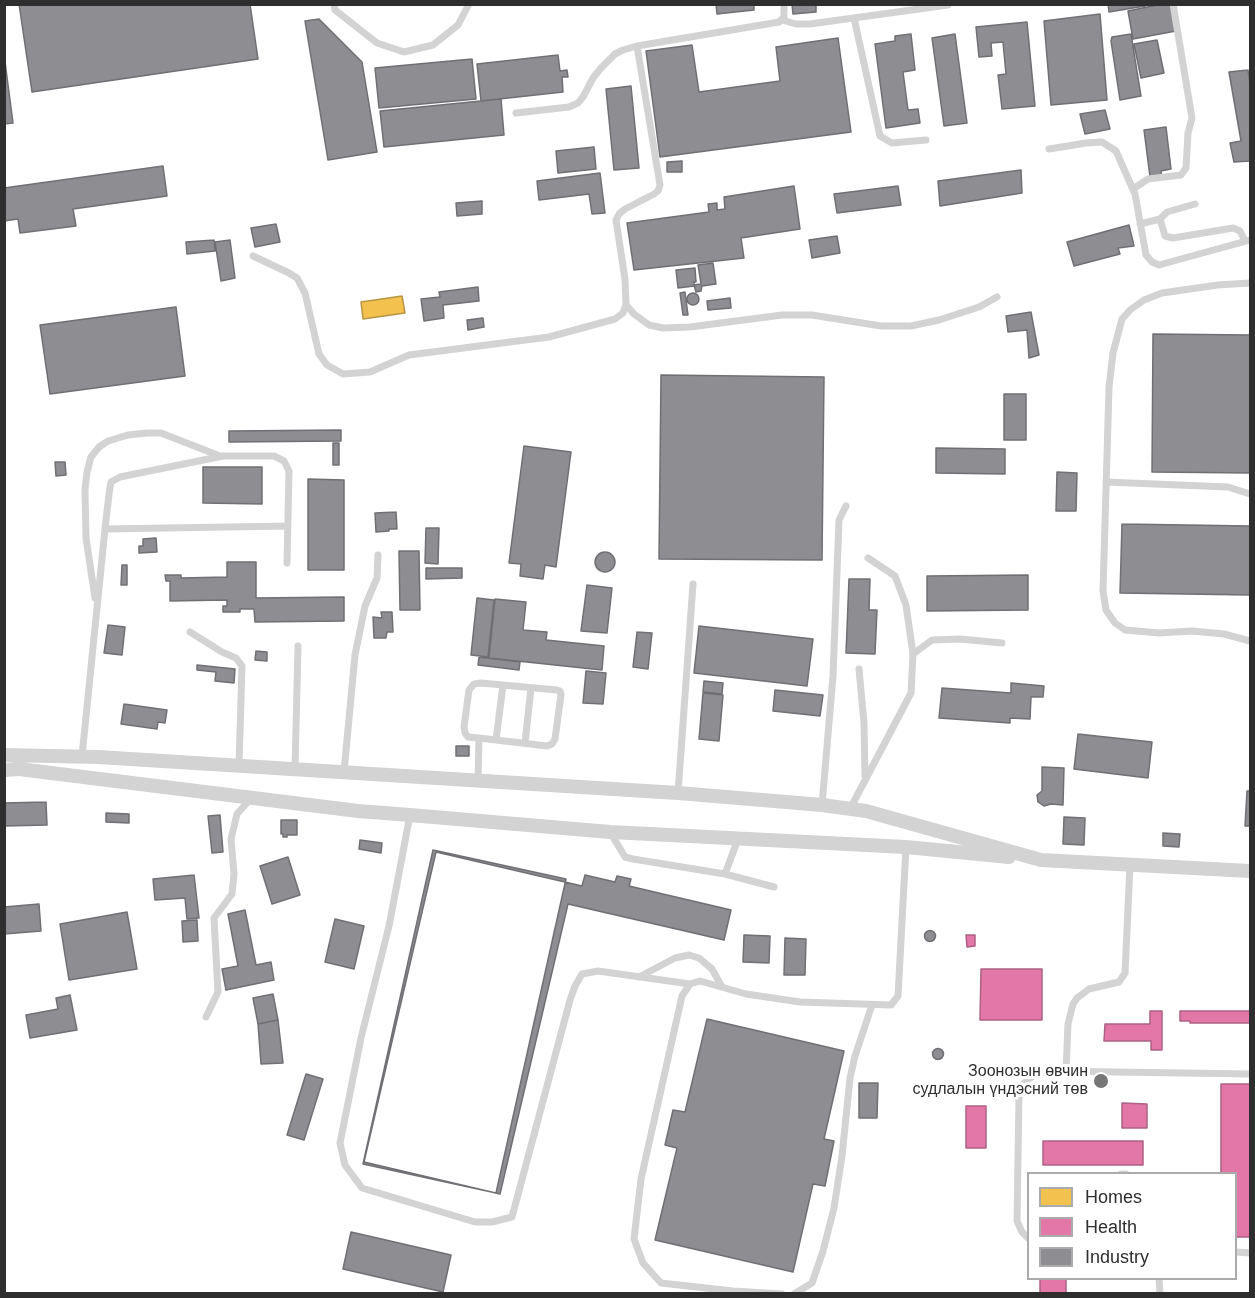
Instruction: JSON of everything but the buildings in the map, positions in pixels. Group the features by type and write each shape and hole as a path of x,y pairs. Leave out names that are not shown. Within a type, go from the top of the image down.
{"street":[{"path":"4,755 82,756 239,765 822,804 866,811 1041,860"},
{"path":"4,770 19,769 410,815 610,832 906,847 1041,860 1251,871"}],"lane":[{"path":"334,4 335,10 377,43 404,52 433,45 458,25 469,4"},
{"path":"782,20 785,13 784,4"},
{"path":"1133,189 1148,179 1180,175 1186,168 1188,133 1192,118 1173,4"},
{"path":"516,113 569,107 578,103 593,78 608,61 622,50 637,46 782,20 796,24 810,24 948,5"},
{"path":"854,18 880,136 892,143 926,141"},
{"path":"252,256 297,278 306,293 319,354 327,365 343,374 370,372 409,355 549,337 615,319 623,313 626,305 625,279 616,220 625,208 654,194 660,185 637,46"},
{"path":"1049,149 1086,142 1102,142 1116,151 1135,194 1146,255 1152,262 1159,265 1248,240 1240,231 1233,228 1173,238 1165,236 1160,219"},
{"path":"1140,224 1160,219 1167,212 1194,204"},
{"path":"1251,283 1162,293 1144,300 1122,319 1113,353 1109,387 1103,591 1106,610 1115,623 1125,630 1159,633 1192,631 1224,634 1251,641"},
{"path":"626,305 649,325 669,328 782,315 812,315 881,326 911,326 980,307 998,297"},
{"path":"97,609 86,538 85,490 91,458 99,447 108,441 128,435 161,434 223,456"},
{"path":"82,756 111,482 120,477 223,456 274,456 284,461 289,471 287,563"},
{"path":"1106,482 1228,487 1251,494"},
{"path":"822,804 833,676 839,520 846,507"},
{"path":"105,529 288,526"},
{"path":"344,772 355,655 365,606 377,578 378,555"},
{"path":"850,809 911,693 913,654 906,605 895,576 868,558"},
{"path":"678,794 693,585"},
{"path":"190,632 236,658 242,666 239,765"},
{"path":"913,654 932,640 960,639 1002,643"},
{"path":"295,769 298,646"},
{"path":"859,669 864,723 865,779"},
{"path":"474,684 531,688 557,690 561,695 555,739 552,744 547,746 468,737 465,733 469,690 474,684"},
{"path":"496,740 503,685"},
{"path":"525,743 531,688"},
{"path":"478,781 479,738"},
{"path":"206,1017 218,992 214,918 232,894 234,874 231,839 237,814 252,797"},
{"path":"410,815 389,926 361,1038 340,1143 345,1166 362,1188 475,1222 492,1222 512,1217 575,986 582,974 598,971 690,984 700,981 746,994 800,1002 891,1005 898,996 906,847"},
{"path":"610,832 625,857 725,874 774,887"},
{"path":"725,874 738,839"},
{"path":"1066,1071 1068,1024 1073,1004 1077,998 1089,990 1119,982 1125,972 1131,865"},
{"path":"639,977 675,958 689,955 699,958 712,969 722,987"},
{"path":"690,984 682,996 641,1179 634,1239 643,1263 661,1283 733,1291 782,1293"},
{"path":"794,1293 812,1282 823,1251 834,1208 850,1078 872,1005"},
{"path":"1027,1236 1022,1232 1017,1221 1019,1090 1025,1081 1036,1074 1048,1071 1251,1074"},
{"path":"1018,1175 1027,1175"}],"place":[{"name":"Зоонозын өвчин судлалын үндэсний төв","path":"1101,1081"}]}
